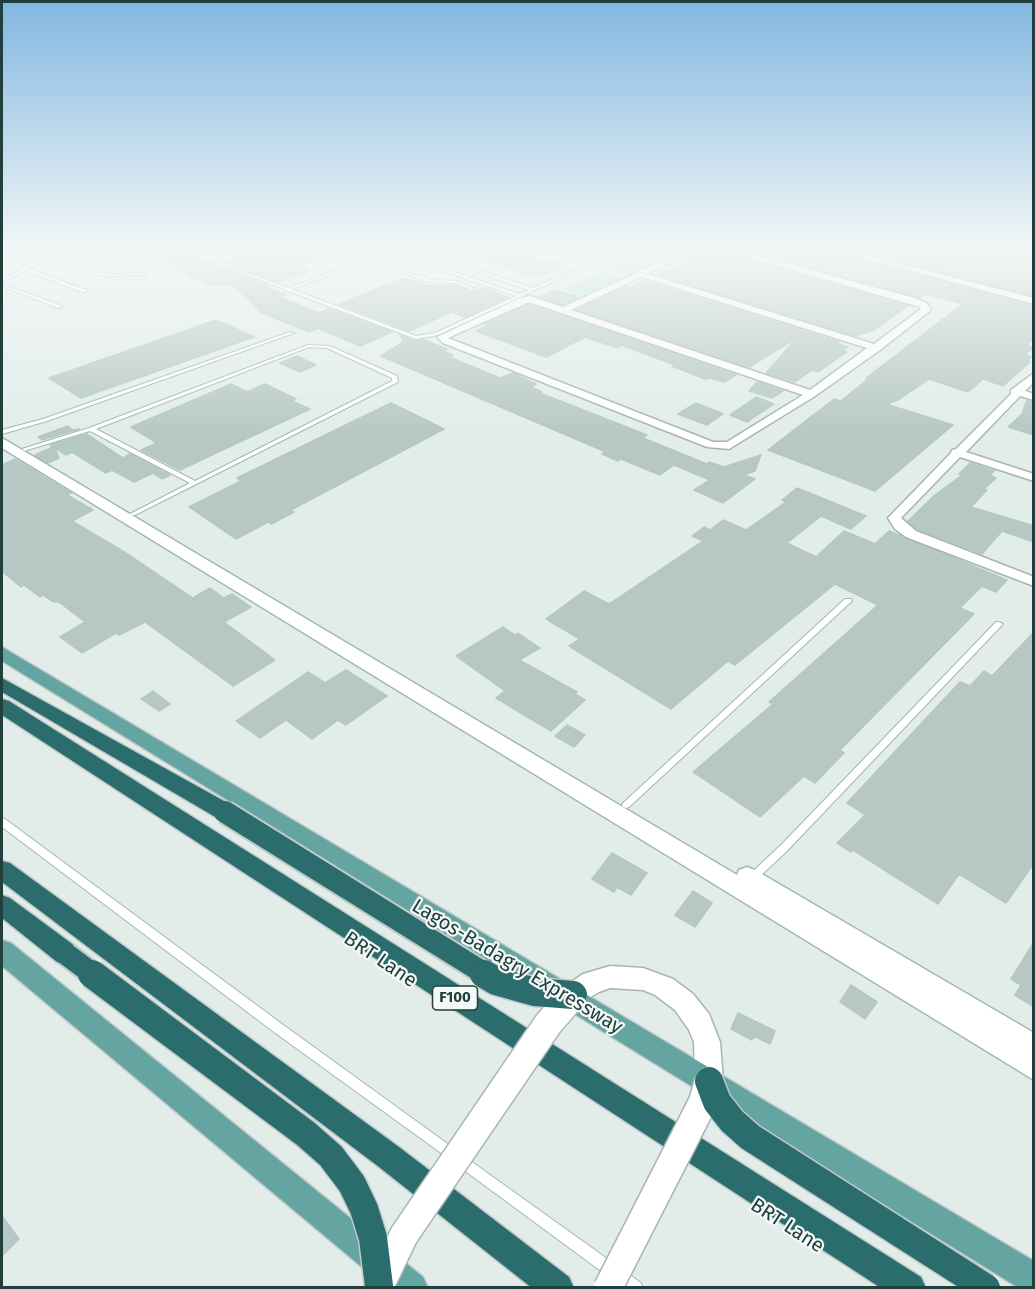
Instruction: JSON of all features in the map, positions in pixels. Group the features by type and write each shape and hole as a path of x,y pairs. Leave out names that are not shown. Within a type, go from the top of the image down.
{"highway":[{"path":"2,684 225,812 496,981 535,993 573,995"},
{"name":"F100","path":"2,707 910,1287"},
{"path":"2,870 389,1157 558,1287"},
{"path":"2,905 306,1134 331,1156 352,1184 364,1209 373,1238 379,1287"},
{"path":"709,1081 717,1102 732,1121 750,1137 986,1287"}],"main road":[{"path":"2,433 133,514 1034,1048"},
{"path":"2,442 1034,1066"},
{"name":"Lagos-Badagry Expressway","path":"2,653 1034,1279"},
{"path":"2,951 412,1287"},
{"path":"379,1287 404,1235 548,1024 573,995 592,982 610,977 643,979 664,987 684,1002 700,1023 707,1042 709,1081 703,1102 608,1287"}],"street":[{"path":"494,313 442,337 446,341 711,445 729,446 811,394 923,313"},
{"path":"573,313 811,394"},
{"path":"766,313 877,348"},
{"path":"1034,376 1015,392 894,518 911,534 1034,582"},
{"path":"1015,392 1034,397"},
{"path":"956,452 1034,478"}],"lane":[{"path":"349,313 416,338 436,334 482,313"},
{"path":"2,433 292,333"},
{"path":"25,449 91,429 308,346 328,347 395,377 395,382 133,514"},
{"path":"91,429 195,483"},
{"path":"626,805 848,601"},
{"path":"751,879 784,848 999,624"},
{"name":"BRT Lane","path":"2,707 594,1100"},
{"path":"2,822 278,1028 636,1287"},
{"path":"663,1146 683,1158"}],"building":[{"path":"262,313 340,313 392,332 360,346 318,328 309,332"},
{"path":"363,313 449,313 409,331"},
{"path":"455,313 473,313 465,317"},
{"path":"509,313 556,313 736,375 724,382 705,379 621,345 618,348 585,337 546,357 476,331 489,325 485,324"},
{"path":"587,313 747,313 839,342 835,343 848,347 843,351 847,352 818,372 812,370 795,382 766,373 797,338 749,367"},
{"path":"782,313 898,313 874,330 856,336"},
{"path":"951,313 1034,313 1034,337 1027,345 1033,348 1025,355 1032,357 1027,361 1030,362 1003,386 983,379 968,392 929,379 898,400 886,404 953,425 875,491 768,450 834,399 841,401 868,379 866,378"},
{"path":"216,320 254,337 81,398 49,378"},
{"path":"400,335 415,341 424,340 447,349 443,351 453,355 449,357 500,378 513,373 536,384 531,387 542,392 540,393 647,435 643,438 707,464 709,462 724,467 761,455 755,471 744,475 755,479 723,503 694,490 710,480 674,465 660,475 621,459 618,461 602,454 606,452 381,356 403,342"},
{"path":"297,356 316,365 300,372 280,363"},
{"path":"757,382 783,391 772,398 749,391"},
{"path":"231,384 247,392 265,384 296,399 292,401 310,409 180,470 141,450 157,443 131,427"},
{"path":"756,397 774,404 747,422 730,415"},
{"path":"1027,400 1034,402 1034,435 1008,427 1022,414"},
{"path":"391,403 444,429 291,510 294,512 271,524 268,522 236,539 189,507 241,481 237,478"},
{"path":"696,403 723,414 707,425 678,414"},
{"path":"68,426 72,430 79,429 42,440 38,437"},
{"path":"87,434 123,458 130,454 170,475 162,479 153,473 134,482 112,470 106,473 72,452 66,455 55,448 59,458 48,463 35,455 53,447 50,445"},
{"path":"15,459 71,493 67,495 93,510 72,521 126,553 193,598 210,588 224,598 232,594 251,607 224,622 275,660 233,686 145,622 119,635 116,633 82,653 60,637 85,622 59,602 54,602 43,595 40,597 24,585 21,587 2,571 2,465"},
{"path":"970,463 994,471 990,475 996,478 984,489 987,490 971,507 1034,526 1034,542 1002,531 982,554 917,529 908,521 935,495 962,475 959,474"},
{"path":"797,488 866,516 851,529 821,516 787,543 816,557 844,531 875,544 889,531 1007,580 996,592 982,586 960,608 974,614 840,750 844,753 815,783 804,776 760,817 693,772 773,704 769,702 878,605 835,584 735,665 728,661 671,709 569,646 580,639 546,619 584,591 609,604 703,541 692,536 704,527 710,530 723,520 746,530 786,502 782,500"},
{"path":"503,627 515,635 518,633 540,648 519,660 577,692 575,694 585,700 551,731 496,698 505,691 456,656"},
{"path":"1034,632 1034,863 1006,903 959,874 938,904 853,850 851,852 837,843 865,815 847,803 960,682 970,686 984,671 992,676"},
{"path":"346,670 387,696 346,725 338,720 312,739 286,720 260,738 236,721 308,672 325,683"},
{"path":"153,691 170,704 159,711 141,699"},
{"path":"567,725 585,735 574,747 555,736"},
{"path":"612,853 647,873 631,895 617,887 614,892 592,879"},
{"path":"693,891 712,903 695,927 675,915"},
{"path":"1034,942 1034,1007 1015,995 1021,985 1011,979"},
{"path":"851,985 877,1002 865,1019 840,1002"},
{"path":"738,1013 775,1031 770,1044 754,1036 752,1040 731,1029"},
{"path":"2,1216 19,1239 2,1256"}]}
